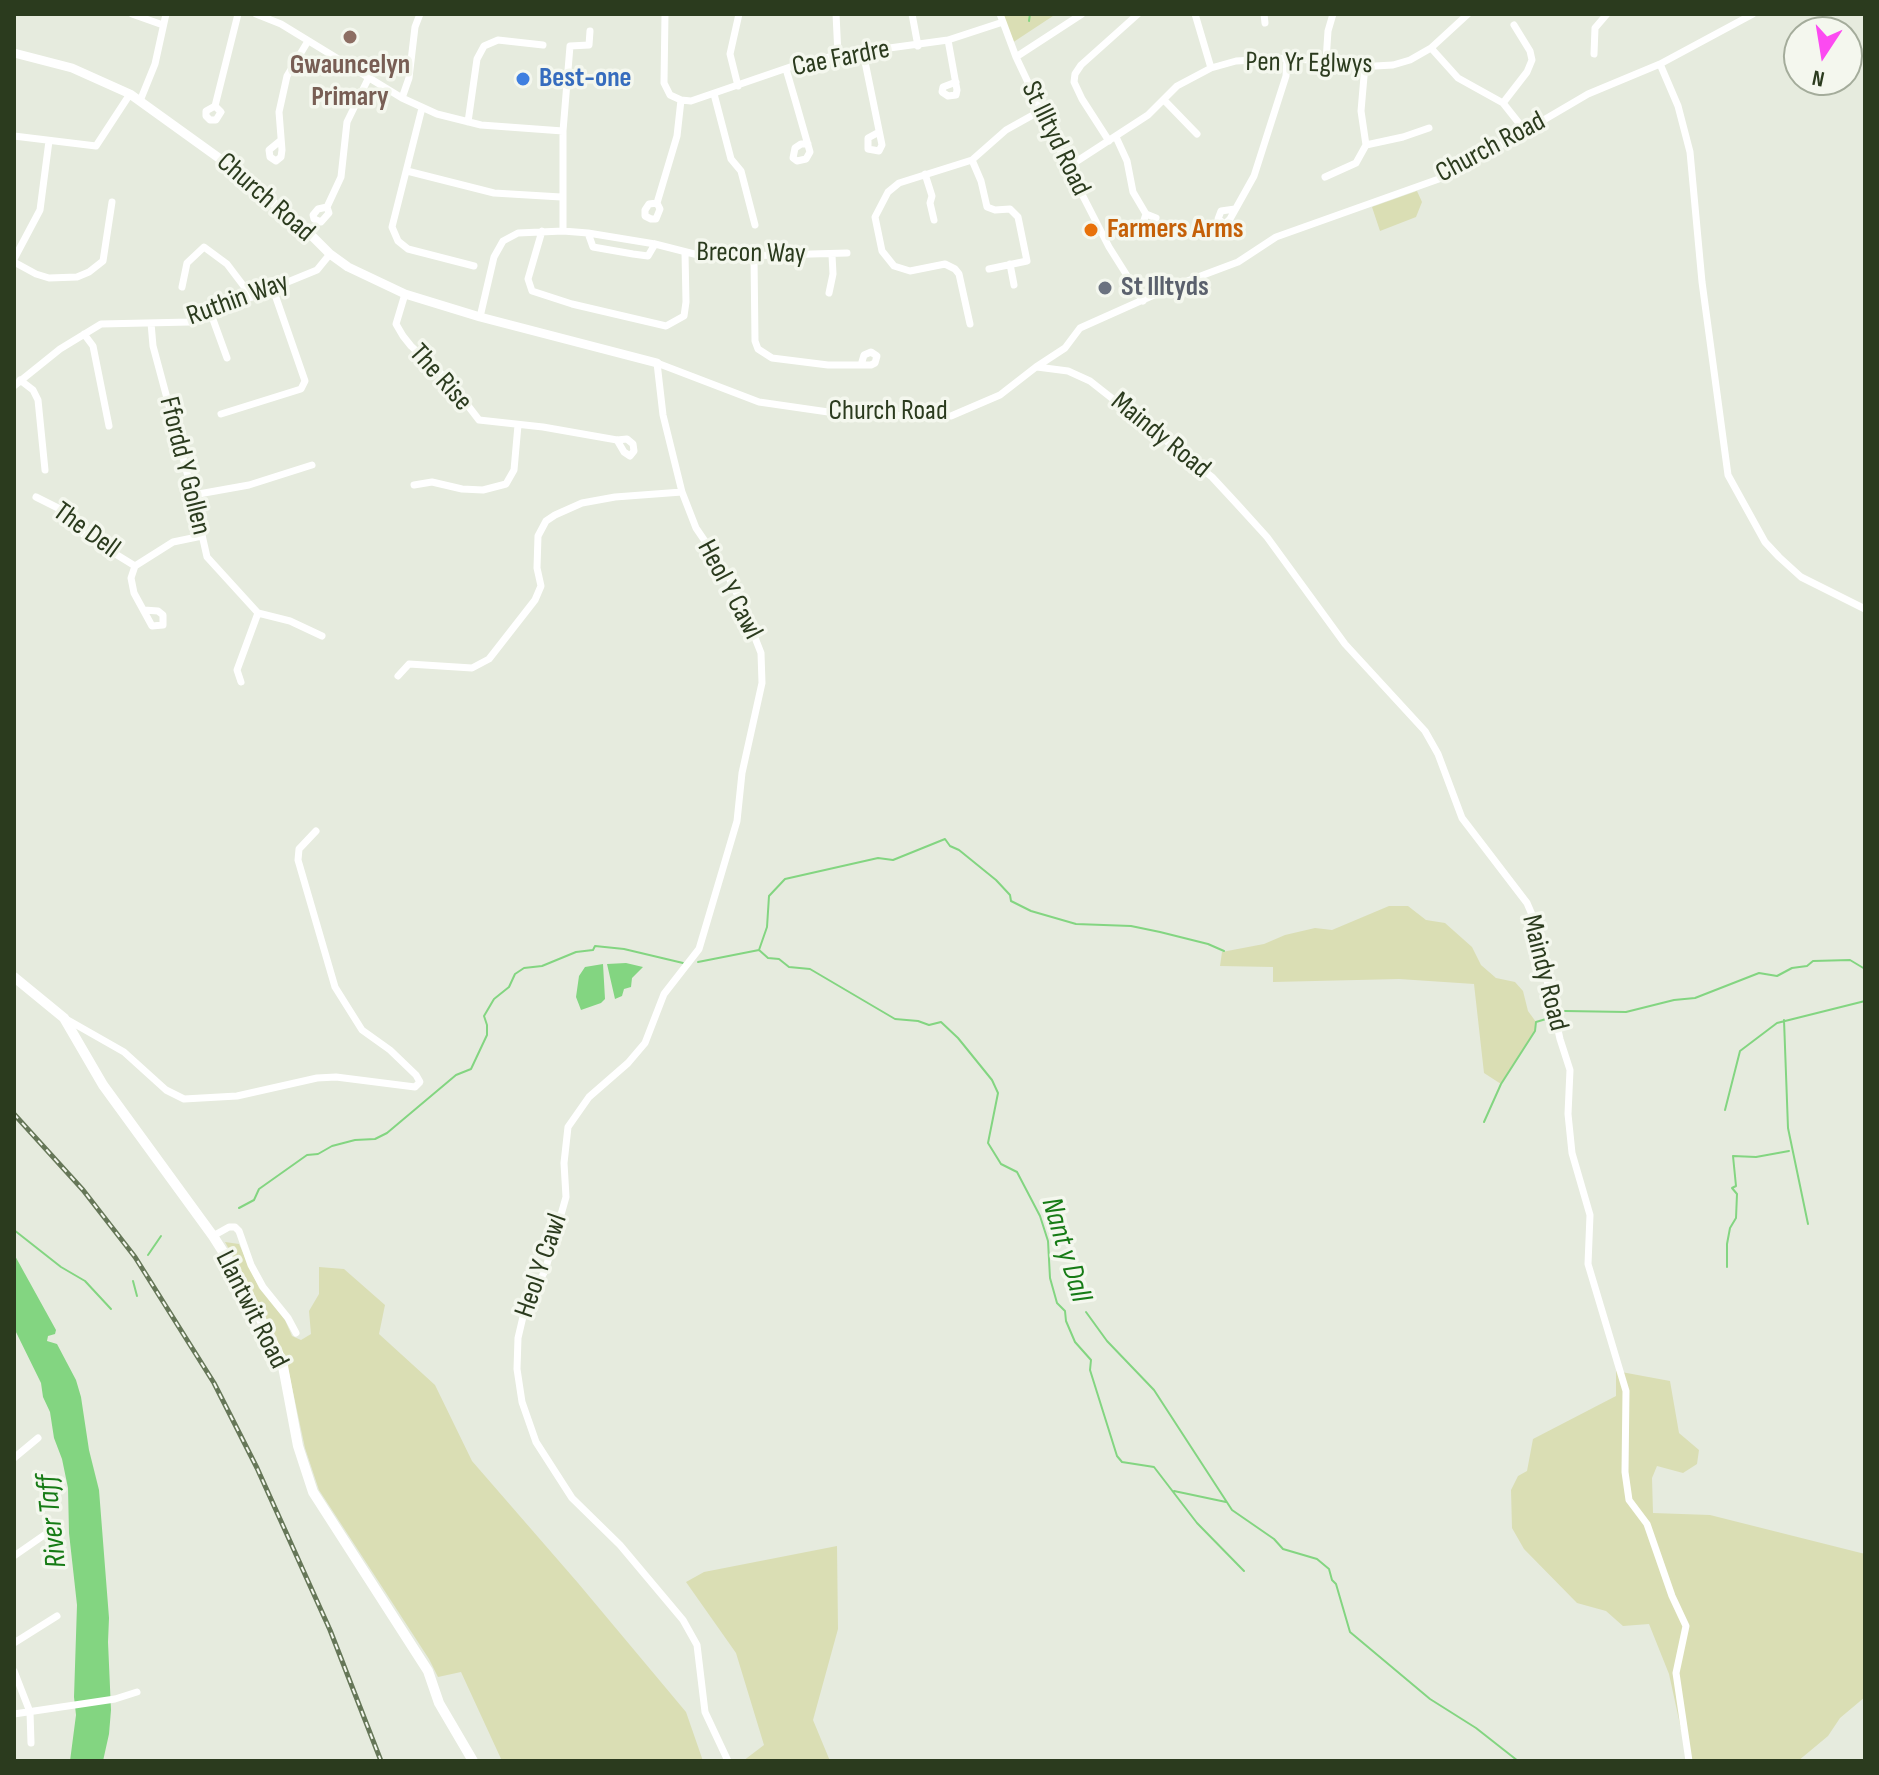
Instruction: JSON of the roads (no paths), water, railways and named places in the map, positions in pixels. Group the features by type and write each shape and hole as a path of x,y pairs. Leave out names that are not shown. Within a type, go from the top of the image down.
{"main road":[{"name":"Llantwit Road","path":"14,977 64,1018 103,1085 213,1236 241,1280 282,1361 298,1446 313,1492 428,1671 439,1703 473,1761"}],"street":[{"path":"132,14 163,25"},
{"path":"140,101 155,64 166,14"},
{"path":"215,106 238,14"},
{"path":"256,14 281,24 422,108 481,125 563,131"},
{"path":"402,98 409,78 415,27 420,14"},
{"path":"657,203 677,136 681,100 670,95 664,83 665,14"},
{"path":"738,86 730,54 739,14"},
{"path":"836,14 838,55"},
{"path":"912,14 918,46"},
{"path":"1016,57 1082,14"},
{"path":"1138,14 1081,65 1074,82 1082,99 1127,161 1133,192 1146,214"},
{"path":"1195,14 1211,68"},
{"path":"1326,61 1328,31 1333,14"},
{"name":"Pen Yr Eglwys","path":"1068,167 1112,139 1164,100 1177,86 1211,68 1236,61 1287,58 1365,65 1402,63 1431,48 1468,14"},
{"path":"1594,54 1595,28 1607,14"},
{"name":"Church Road","path":"14,53 72,68 130,94 230,166 330,254 348,267 405,294 657,363 759,402 817,412 894,417 951,416 1000,395 1065,348 1080,328 1174,286 1238,262 1276,237 1450,175 1588,94 1660,64 1753,14"},
{"name":"Cae Fardre","path":"681,100 691,101 838,55 948,40 1002,18"},
{"name":"St Illtyd Road","path":"1002,18 1040,111 1109,247 1143,301"},
{"path":"1503,103 1531,64 1530,51 1514,25"},
{"path":"563,231 563,131 570,46 589,45 590,31"},
{"path":"468,122 477,59 484,46 498,40 543,45"},
{"path":"948,40 956,82"},
{"path":"280,141 279,112 287,76 308,41"},
{"path":"1431,48 1458,78 1503,103 1526,132"},
{"path":"863,52 879,132"},
{"path":"1235,209 1254,176 1286,76 1287,58"},
{"path":"1660,64 1678,106 1690,152 1702,282 1728,475 1765,542 1779,557 1801,577 1865,609"},
{"path":"1325,177 1352,165 1362,156 1366,145 1361,111 1365,65"},
{"path":"786,69 808,144"},
{"path":"327,207 341,177 347,122 369,77"},
{"path":"14,136 96,146 130,94"},
{"path":"714,94 727,147 731,159 741,171 755,225"},
{"path":"1164,100 1197,134"},
{"path":"422,108 392,227 398,241 408,249 474,266"},
{"path":"970,324 959,274 955,269 945,264 917,271 902,270 889,262 882,251 875,217 893,187 972,160 1006,130 1040,111"},
{"path":"1366,145 1429,128"},
{"path":"49,141 40,210 14,261 49,278 77,277 89,272 103,261 112,202"},
{"path":"972,160 987,207 1010,209 1018,217 1027,261 989,269"},
{"path":"407,171 494,193 561,197"},
{"path":"925,174 932,196 930,203 934,220"},
{"path":"542,231 528,279 532,291 552,299 666,326 684,316 685,253"},
{"name":"Brecon Way","path":"480,317 494,257 503,241 518,233 588,233 655,244 706,257 847,253"},
{"name":"Brecon Way","path":"588,233 593,247 633,254 648,256 655,244"},
{"path":"182,287 187,263 204,247 227,264 252,297"},
{"name":"Ruthin Way","path":"17,383 60,349 101,324 190,322 317,270 330,254"},
{"path":"829,293 833,274 832,255"},
{"path":"754,257 755,341 758,349 772,358 828,365 861,365"},
{"path":"1010,264 1014,285"},
{"path":"221,414 301,389 305,381 273,289"},
{"name":"The Rise","path":"405,294 396,324 411,346 449,381 479,420 574,431 617,440"},
{"path":"211,314 227,358"},
{"name":"Ffordd Y Gollen","path":"151,323 153,346 207,557 258,613"},
{"path":"84,334 93,346 109,426"},
{"name":"Heol Y Cawl","path":"657,363 663,415 682,492 696,528 726,572 741,602 761,653 762,683 742,773 737,821 699,949 664,994 645,1043 628,1063 589,1097 568,1127 564,1163 566,1197 545,1271 526,1304 518,1338 517,1369 522,1402 536,1442 572,1498 620,1545 674,1610 697,1645 705,1712 728,1761"},
{"name":"Maindy Road","path":"1036,367 1068,371 1090,381 1212,477 1244,511 1307,589 1345,644 1425,731 1438,754 1462,818 1527,903 1570,1070 1568,1114 1572,1153 1590,1215 1588,1264 1626,1391 1625,1472 1629,1500 1647,1524 1686,1626 1676,1673 1689,1761"},
{"path":"17,383 33,390 38,400 45,470"},
{"path":"420,472 418,484 442,483 462,489 483,490 506,484 513,475 518,425"},
{"path":"193,495 249,485 312,465"},
{"path":"398,676 409,664 472,668 489,659 535,600 541,586 537,568 538,536 546,521 555,515 582,503 615,497 682,492"},
{"name":"The Dell","path":"36,497 72,515 83,534 135,566"},
{"name":"The Dell","path":"144,610 134,593 131,578 135,566 173,542 202,536"},
{"path":"241,682 237,670 258,613 290,621 322,636"},
{"path":"64,1018 124,1052 158,1084 184,1099 237,1096 317,1078 336,1077 415,1087 420,1082 416,1075 390,1050 362,1030 348,1013 335,987 298,860 299,849 316,831"},
{"path":"213,1236 229,1227 239,1231 263,1287 296,1333"},
{"path":"14,1458 38,1438"},
{"path":"14,1556 50,1531"},
{"path":"14,1643 57,1616"},
{"path":"14,1671 30,1712 31,1743"},
{"path":"14,1714 115,1699 137,1692"}],"waterway":[{"path":"1029,21 1030,14"},
{"path":"759,950 767,927 769,896 785,879 878,858 893,860 945,839 996,880 1010,895 1011,901 1031,911 1076,924 1131,926 1160,932 1224,951"},
{"name":"Nant y Dall","path":"239,1208 254,1200 259,1189 307,1155 355,1140 375,1139 387,1133 456,1075 471,1069 487,1035 484,1016 494,999 509,987 515,974 524,968 542,966 576,952 593,950 595,946 624,949 683,963"},
{"name":"Nant y Dall","path":"698,962 759,950 768,958 779,959 789,967 810,969 895,1019 929,1025 941,1022 958,1038 992,1080 998,1093 988,1143 1001,1164 1017,1172 1040,1216 1048,1241 1050,1278 1057,1303 1065,1311 1075,1342 1091,1360 1090,1370 1117,1456 1122,1462 1154,1467 1197,1523 1244,1571"},
{"path":"1565,1011 1626,1012 1695,998 1759,973 1777,976 1813,961 1850,960 1865,969"},
{"path":"1725,1110 1740,1051 1777,1023 1865,1001"},
{"path":"1484,1122 1501,1084 1535,1031 1536,1022 1546,1019"},
{"path":"1784,1020 1788,1128 1808,1224"},
{"path":"1727,1267 1727,1244 1736,1218 1737,1194 1732,1188 1736,1186 1733,1156 1756,1157 1789,1151"},
{"path":"14,1230 61,1267 85,1281 111,1309"},
{"path":"148,1255 161,1236"},
{"path":"133,1281 137,1296"},
{"path":"1086,1312 1107,1341 1154,1390 1232,1510 1274,1539 1283,1549 1317,1559 1329,1569 1350,1632 1430,1699 1476,1728 1518,1761"},
{"path":"1174,1491 1226,1502"}],"railway":[{"path":"14,1114 83,1190 135,1257 214,1383 257,1468 330,1630 381,1761"}],"place":[{"name":"Gwauncelyn Primary","path":"350,37"},
{"name":"Best-one","path":"523,79"},
{"name":"Farmers Arms","path":"1091,230"},
{"name":"St Illtyds","path":"1105,288"}],"water label":[{"name":"River Taff","path":"53,1521"}]}
